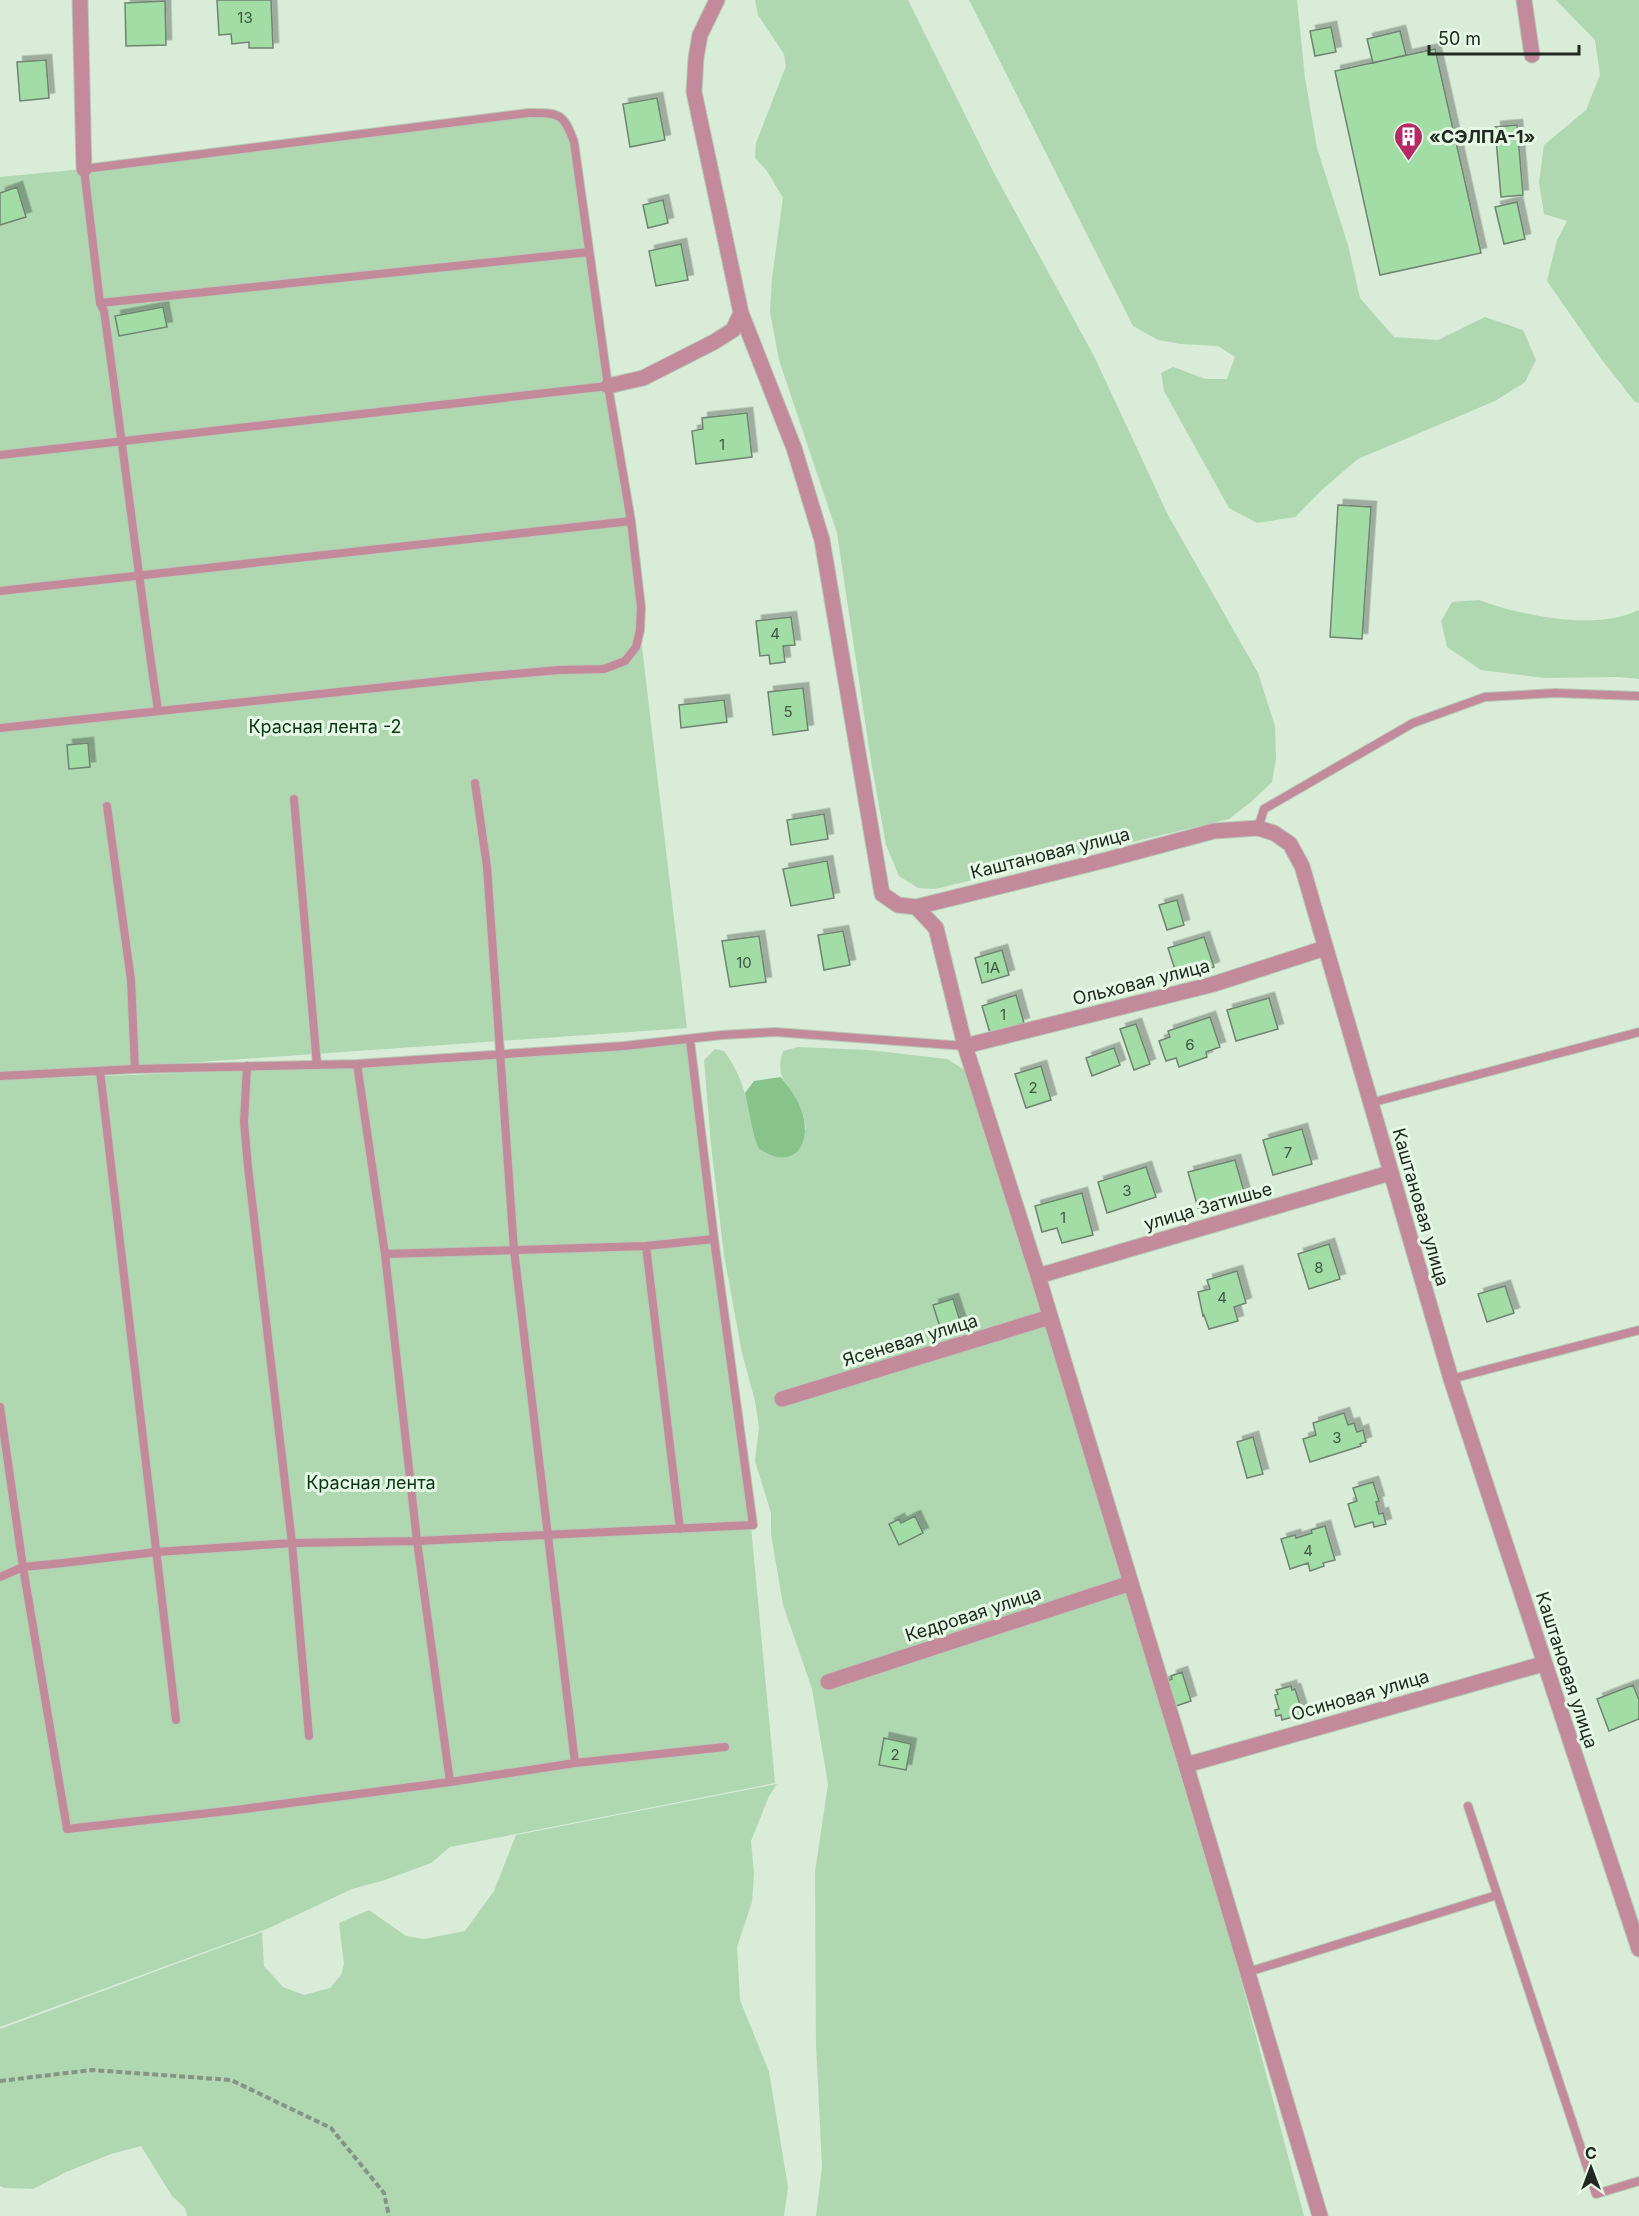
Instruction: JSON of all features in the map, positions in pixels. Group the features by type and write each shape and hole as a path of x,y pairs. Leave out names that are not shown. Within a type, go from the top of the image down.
{"street":[{"path":"80,0 84,169"},
{"path":"717,0 700,35 694,92 741,313 794,448 822,540 882,894 898,905 916,907 936,928 964,1046 1038,1276 1320,2216"},
{"path":"1524,0 1532,55"},
{"path":"608,386 643,378 714,342 733,330 741,313"},
{"name":"Каштановая улица","path":"916,907 1214,831 1258,828 1274,833 1290,844 1302,866 1451,1379 1639,1949"},
{"name":"Ольховая улица","path":"964,1046 1214,984 1325,948"},
{"name":"улица Затишье","path":"1038,1276 1390,1173"},
{"name":"Ясеневая улица","path":"782,1399 1050,1317"},
{"name":"Кедровая улица","path":"828,1682 1131,1583"},
{"name":"Осиновая улица","path":"1186,1765 1544,1664"}],"lane":[{"path":"0,728 513,674 604,669 625,661 636,647 641,607 631,521 608,386 574,142 567,121 552,113 528,113 84,169 100,303 104,311 122,441 137,575 158,710"},
{"path":"100,303 589,252"},
{"path":"0,455 608,386"},
{"path":"0,591 631,521"},
{"path":"1258,828 1264,808 1413,723 1485,697 1555,693 1639,696"},
{"path":"474,783 487,867 514,1251 575,1763"},
{"path":"294,799 317,1065"},
{"path":"107,806 131,980 135,1069"},
{"path":"0,1076 135,1069 357,1064 775,1032 964,1046"},
{"path":"1370,1103 1639,1032"},
{"path":"0,1576 23,1568 156,1552 291,1543 417,1541 753,1525 714,1239 690,1040"},
{"path":"357,1064 385,1254 417,1541 450,1782"},
{"path":"247,1066 244,1122 248,1167 291,1543 309,1736"},
{"path":"100,1071 176,1720"},
{"path":"385,1254 646,1246 714,1239"},
{"path":"646,1246 680,1528"},
{"path":"1451,1379 1639,1330"},
{"path":"0,1407 23,1568 67,1829 237,1810 575,1763 725,1747"},
{"path":"1468,1806 1596,2194 1639,2181"},
{"path":"1248,1972 1497,1895"}],"path":[{"path":"0,2081 92,2070 231,2080 331,2128 384,2193 389,2216"}],"green space":[{"path":"755,0 908,0 994,173 1094,356 1168,515 1258,673 1275,726 1276,759 1272,782 1229,819 935,889 918,888 899,876 886,845 837,533 779,360 770,312 772,278 783,198 767,171 755,158 756,143 786,66 784,54 758,15"},
{"path":"969,0 1297,0 1305,78 1317,148 1348,245 1360,298 1394,337 1438,340 1485,317 1523,330 1536,360 1525,382 1495,401 1358,459 1295,517 1257,523 1229,508 1164,391 1161,373 1173,367 1206,379 1227,379 1235,357 1218,346 1158,340 1133,326"},
{"path":"1556,0 1639,0 1639,403 1635,402 1602,360 1547,281 1557,240 1567,221 1544,214 1539,182 1544,145 1586,110 1600,75 1595,40"},
{"name":"Красная лента -2","path":"528,113 566,121 631,521 640,630 687,1028 0,1076 0,177 84,169"},
{"path":"1479,600 1537,616 1559,619 1602,620 1639,610 1639,679 1545,678 1481,670 1447,647 1441,621 1452,602"},
{"name":"Красная лента","path":"689,1040 751,1526 775,1783 450,1847 431,1863 352,1889 267,1929 0,2027 0,1080 232,1071"},
{"path":"798,1047 868,1050 947,1059 965,1070 1053,1344 1236,1961 1304,2216 816,2216 822,2167 816,2045 815,1872 828,1784 812,1689 783,1605 771,1534 771,1513 755,1461 759,1427 755,1401 742,1353 724,1255 704,1060 715,1049 724,1051 731,1061 744,1091 754,1136 806,1129 802,1111 780,1069 783,1051"},
{"path":"777,1784 769,1796 751,1841 754,1873 752,1902 737,1947 740,2000 769,2072 788,2187 784,2216 187,2216 185,2208 172,2196 141,2146 111,2154 66,2172 33,2189 0,2186 0,2029 262,1932 264,1966 283,1987 304,1995 330,1988 341,1975 344,1964 339,1923 369,1910 406,1936 424,1939 465,1931 494,1891 516,1835"}],"shaded area":[{"path":"781,1077 799,1105 805,1126 803,1142 799,1149 787,1157 777,1157 759,1149 745,1093 754,1081"}],"building":[{"path":"217,0 271,0 273,48 249,48 249,42 232,44 231,34 219,35"},
{"path":"165,1 166,45 126,46 125,3"},
{"path":"1331,27 1336,52 1315,56 1310,31"},
{"path":"1400,31 1406,55 1373,63 1367,39"},
{"name":"«СЭЛПА-1»","path":"1435,49 1481,253 1380,275 1335,71"},
{"path":"46,60 49,98 20,101 17,62"},
{"path":"657,98 665,140 630,147 623,104"},
{"path":"1517,125 1523,195 1501,197 1495,127"},
{"path":"17,187 26,217 0,225 0,193"},
{"path":"663,200 668,223 648,228 643,205"},
{"path":"1517,202 1525,239 1504,244 1495,207"},
{"path":"681,244 688,280 656,286 649,251"},
{"path":"163,307 167,327 119,336 115,316"},
{"path":"747,413 752,457 696,464 692,431 703,429 702,418"},
{"path":"1338,505 1371,507 1362,639 1330,637"},
{"path":"791,617 795,645 783,646 785,662 770,664 769,655 760,656 756,621"},
{"path":"803,688 808,730 773,735 768,692"},
{"path":"724,700 727,722 681,728 679,705"},
{"path":"88,743 90,767 69,769 67,745"},
{"path":"824,814 828,839 791,845 787,820"},
{"path":"827,861 834,898 791,906 783,869"},
{"path":"1177,900 1184,925 1167,930 1159,905"},
{"path":"843,931 850,965 824,970 818,935"},
{"path":"759,936 766,982 730,987 722,941"},
{"path":"1204,937 1214,967 1178,979 1168,948"},
{"path":"1002,950 1009,975 982,983 975,958"},
{"path":"1016,995 1024,1023 990,1033 982,1006"},
{"path":"1269,998 1278,1029 1236,1041 1227,1010"},
{"path":"1210,1017 1220,1047 1206,1052 1207,1057 1179,1067 1176,1058 1166,1061 1159,1041 1170,1037 1168,1031"},
{"path":"1136,1024 1150,1064 1134,1070 1120,1029"},
{"path":"1114,1048 1120,1065 1092,1076 1086,1058"},
{"path":"1041,1066 1051,1100 1026,1108 1015,1074"},
{"path":"1302,1129 1312,1164 1273,1175 1263,1140"},
{"path":"1235,1160 1245,1195 1198,1208 1188,1172"},
{"path":"1146,1167 1156,1197 1107,1213 1098,1182"},
{"path":"1082,1193 1093,1235 1062,1243 1057,1228 1042,1232 1035,1206"},
{"path":"1329,1244 1340,1279 1309,1289 1298,1254"},
{"path":"1237,1271 1246,1303 1234,1307 1238,1321 1209,1329 1203,1316 1198,1292 1210,1289 1207,1280"},
{"path":"1505,1286 1514,1313 1487,1322 1478,1294"},
{"path":"953,1299 961,1324 941,1330 933,1305"},
{"path":"1344,1413 1348,1425 1354,1423 1357,1432 1363,1430 1366,1442 1360,1444 1361,1446 1310,1462 1303,1439 1316,1435 1313,1423"},
{"path":"1253,1437 1263,1474 1247,1478 1237,1442"},
{"path":"1373,1482 1379,1501 1376,1502 1379,1514 1383,1513 1386,1524 1374,1527 1373,1522 1355,1527 1348,1504 1357,1501 1353,1488"},
{"path":"915,1516 923,1533 899,1545 889,1524 899,1519 901,1523"},
{"path":"1325,1526 1335,1560 1323,1563 1324,1566 1310,1571 1308,1563 1290,1569 1281,1539 1295,1535 1296,1538"},
{"path":"1182,1672 1191,1701 1170,1708 1162,1683"},
{"path":"1633,1685 1639,1700 1639,1719 1609,1731 1597,1699"},
{"path":"1291,1686 1292,1690 1295,1689 1303,1714 1282,1720 1281,1715 1276,1716 1275,1710 1279,1709 1276,1690"},
{"path":"884,1738 911,1744 906,1770 879,1765"}],"place":[{"name":"«СЭЛПА-1»","path":"1408,162"}]}
